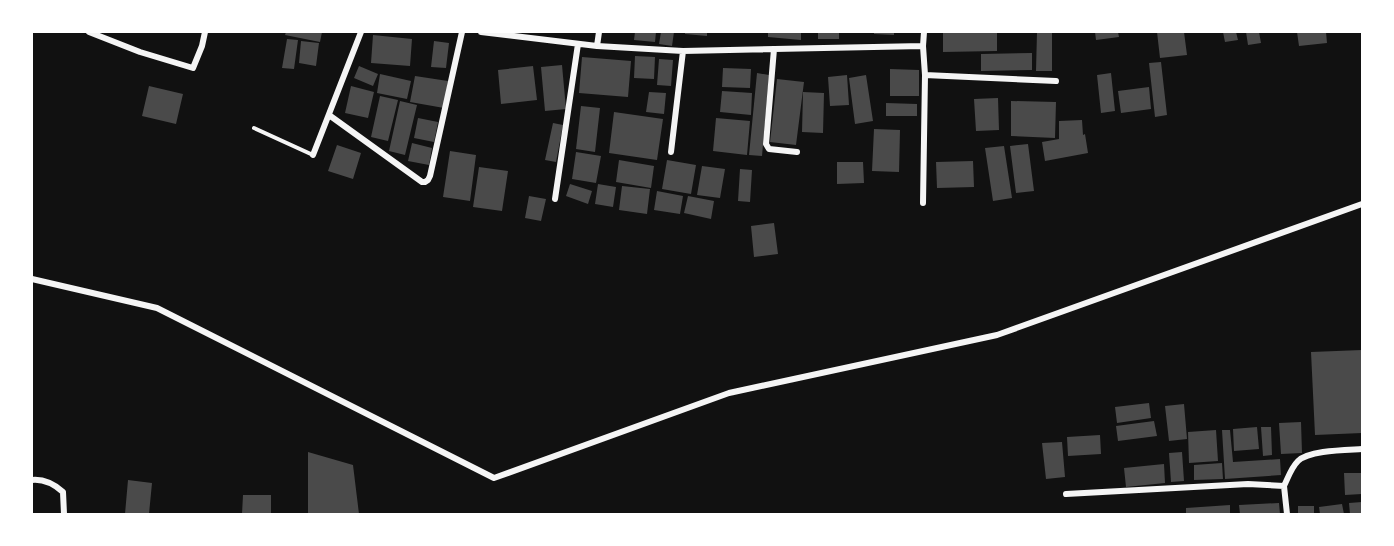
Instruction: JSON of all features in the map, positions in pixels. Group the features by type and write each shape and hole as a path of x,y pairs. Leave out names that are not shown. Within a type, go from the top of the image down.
{"street":[{"path":"89,32 140,52 193,68 205,32"},
{"path":"313,155 361,32"},
{"path":"329,115 425,182 430,176 462,32"},
{"path":"481,32 597,46 683,51 923,46"},
{"path":"597,46 599,32"},
{"path":"923,203 924,32"},
{"path":"555,199 578,44"},
{"path":"774,50 766,144 769,149 797,152"},
{"path":"671,152 683,51"},
{"path":"925,75 1056,81"},
{"path":"32,279 157,308 494,478 729,393 997,335 1362,204"},
{"path":"1287,514 1284,486 1298,461 1305,456 1362,449"},
{"path":"32,480 40,479 63,492 64,514"},
{"path":"1066,494 1248,484 1284,486"}],"lane":[{"path":"254,128 313,155"}],"building":[{"path":"286,32 322,32 320,42 285,35"},
{"path":"635,32 656,32 655,42 634,40"},
{"path":"661,32 674,32 672,46 659,44"},
{"path":"685,32 707,32 707,36 685,34"},
{"path":"768,32 801,32 801,40 768,37"},
{"path":"818,32 839,32 839,39 818,39"},
{"path":"874,32 894,32 894,35 874,34"},
{"path":"943,32 997,32 997,51 943,52"},
{"path":"1037,32 1052,33 1052,71 1036,71"},
{"path":"1095,32 1118,32 1119,37 1096,40"},
{"path":"1157,32 1184,32 1187,55 1160,58"},
{"path":"1223,32 1236,32 1238,40 1225,42"},
{"path":"1246,32 1259,32 1261,43 1248,45"},
{"path":"1297,32 1326,32 1327,43 1299,46"},
{"path":"373,35 412,39 410,66 371,63"},
{"path":"287,39 298,40 294,69 282,68"},
{"path":"301,41 319,43 316,66 299,63"},
{"path":"434,41 449,43 446,68 431,67"},
{"path":"1032,53 1032,70 981,71 981,54"},
{"path":"635,56 655,57 654,79 634,78"},
{"path":"582,57 631,61 628,97 579,93"},
{"path":"659,59 673,60 671,86 657,85"},
{"path":"1161,62 1167,115 1155,117 1149,63"},
{"path":"562,65 566,109 545,111 541,67"},
{"path":"359,66 378,74 373,86 354,78"},
{"path":"533,66 537,100 501,104 498,70"},
{"path":"723,68 751,69 750,88 722,87"},
{"path":"890,69 919,70 919,96 890,96"},
{"path":"757,73 769,75 762,156 749,155"},
{"path":"1111,73 1115,111 1101,113 1097,75"},
{"path":"380,74 411,81 407,99 377,93"},
{"path":"847,75 849,105 830,106 828,77"},
{"path":"866,75 873,121 855,124 849,78"},
{"path":"415,76 448,81 444,108 410,102"},
{"path":"777,79 804,82 796,145 770,142"},
{"path":"149,86 183,94 176,124 142,116"},
{"path":"351,86 374,92 368,118 345,113"},
{"path":"1149,87 1151,109 1121,113 1118,91"},
{"path":"722,91 752,93 751,115 720,112"},
{"path":"649,92 666,93 664,114 646,112"},
{"path":"803,92 824,93 823,133 802,132"},
{"path":"380,96 398,100 388,141 371,137"},
{"path":"998,98 999,130 976,131 974,99"},
{"path":"400,101 417,105 405,155 389,151"},
{"path":"1011,101 1056,102 1055,138 1011,136"},
{"path":"886,103 917,104 917,116 886,116"},
{"path":"581,106 600,108 595,152 576,149"},
{"path":"614,112 663,119 657,160 609,153"},
{"path":"418,118 438,122 434,142 414,138"},
{"path":"716,118 750,121 747,155 713,151"},
{"path":"1082,120 1088,153 1045,161 1042,142 1059,139 1059,121"},
{"path":"553,123 563,125 556,162 545,160"},
{"path":"874,129 900,130 899,172 872,171"},
{"path":"412,143 432,148 429,165 408,161"},
{"path":"1028,144 1034,191 1016,193 1010,146"},
{"path":"337,145 361,153 353,179 328,171"},
{"path":"1004,146 1012,198 993,201 985,148"},
{"path":"450,151 476,155 470,201 443,197"},
{"path":"576,152 601,156 596,183 572,179"},
{"path":"619,160 654,166 651,188 616,182"},
{"path":"667,160 696,165 691,194 662,189"},
{"path":"973,161 974,187 937,188 936,162"},
{"path":"837,162 863,162 864,183 837,184"},
{"path":"702,166 725,169 720,198 697,195"},
{"path":"479,167 508,171 502,211 473,207"},
{"path":"740,169 752,170 750,202 738,201"},
{"path":"570,184 592,191 588,204 566,196"},
{"path":"598,184 616,187 613,207 595,204"},
{"path":"622,186 650,189 647,214 619,210"},
{"path":"657,191 683,196 680,214 654,210"},
{"path":"529,196 546,199 541,221 525,218"},
{"path":"688,196 714,201 711,219 684,213"},
{"path":"774,223 778,254 754,257 751,226"},
{"path":"1362,350 1362,433 1315,435 1311,352"},
{"path":"1149,403 1151,418 1117,423 1115,407"},
{"path":"1184,404 1187,439 1169,441 1165,406"},
{"path":"1154,421 1157,436 1118,441 1116,426"},
{"path":"1301,422 1302,453 1281,454 1279,423"},
{"path":"1257,427 1259,449 1234,451 1233,429"},
{"path":"1261,427 1271,427 1272,455 1263,456"},
{"path":"1216,430 1218,461 1189,463 1188,432"},
{"path":"1222,430 1230,430 1233,462 1280,459 1281,475 1225,479"},
{"path":"1100,435 1101,454 1068,456 1067,437"},
{"path":"1062,442 1065,477 1046,479 1042,443"},
{"path":"308,452 353,465 359,514 308,513"},
{"path":"1182,452 1184,481 1171,482 1169,453"},
{"path":"1222,463 1223,479 1194,480 1194,465"},
{"path":"1164,464 1165,483 1126,487 1124,468"},
{"path":"1344,473 1362,473 1362,494 1345,495"},
{"path":"128,480 152,483 149,514 125,514"},
{"path":"243,495 271,495 271,514 242,514"},
{"path":"1362,502 1362,514 1350,514 1349,503"},
{"path":"1279,503 1280,514 1240,514 1239,505"},
{"path":"1342,504 1344,514 1320,514 1319,507"},
{"path":"1230,505 1230,514 1186,514 1186,508"},
{"path":"1298,506 1314,506 1314,514 1298,514"}]}
